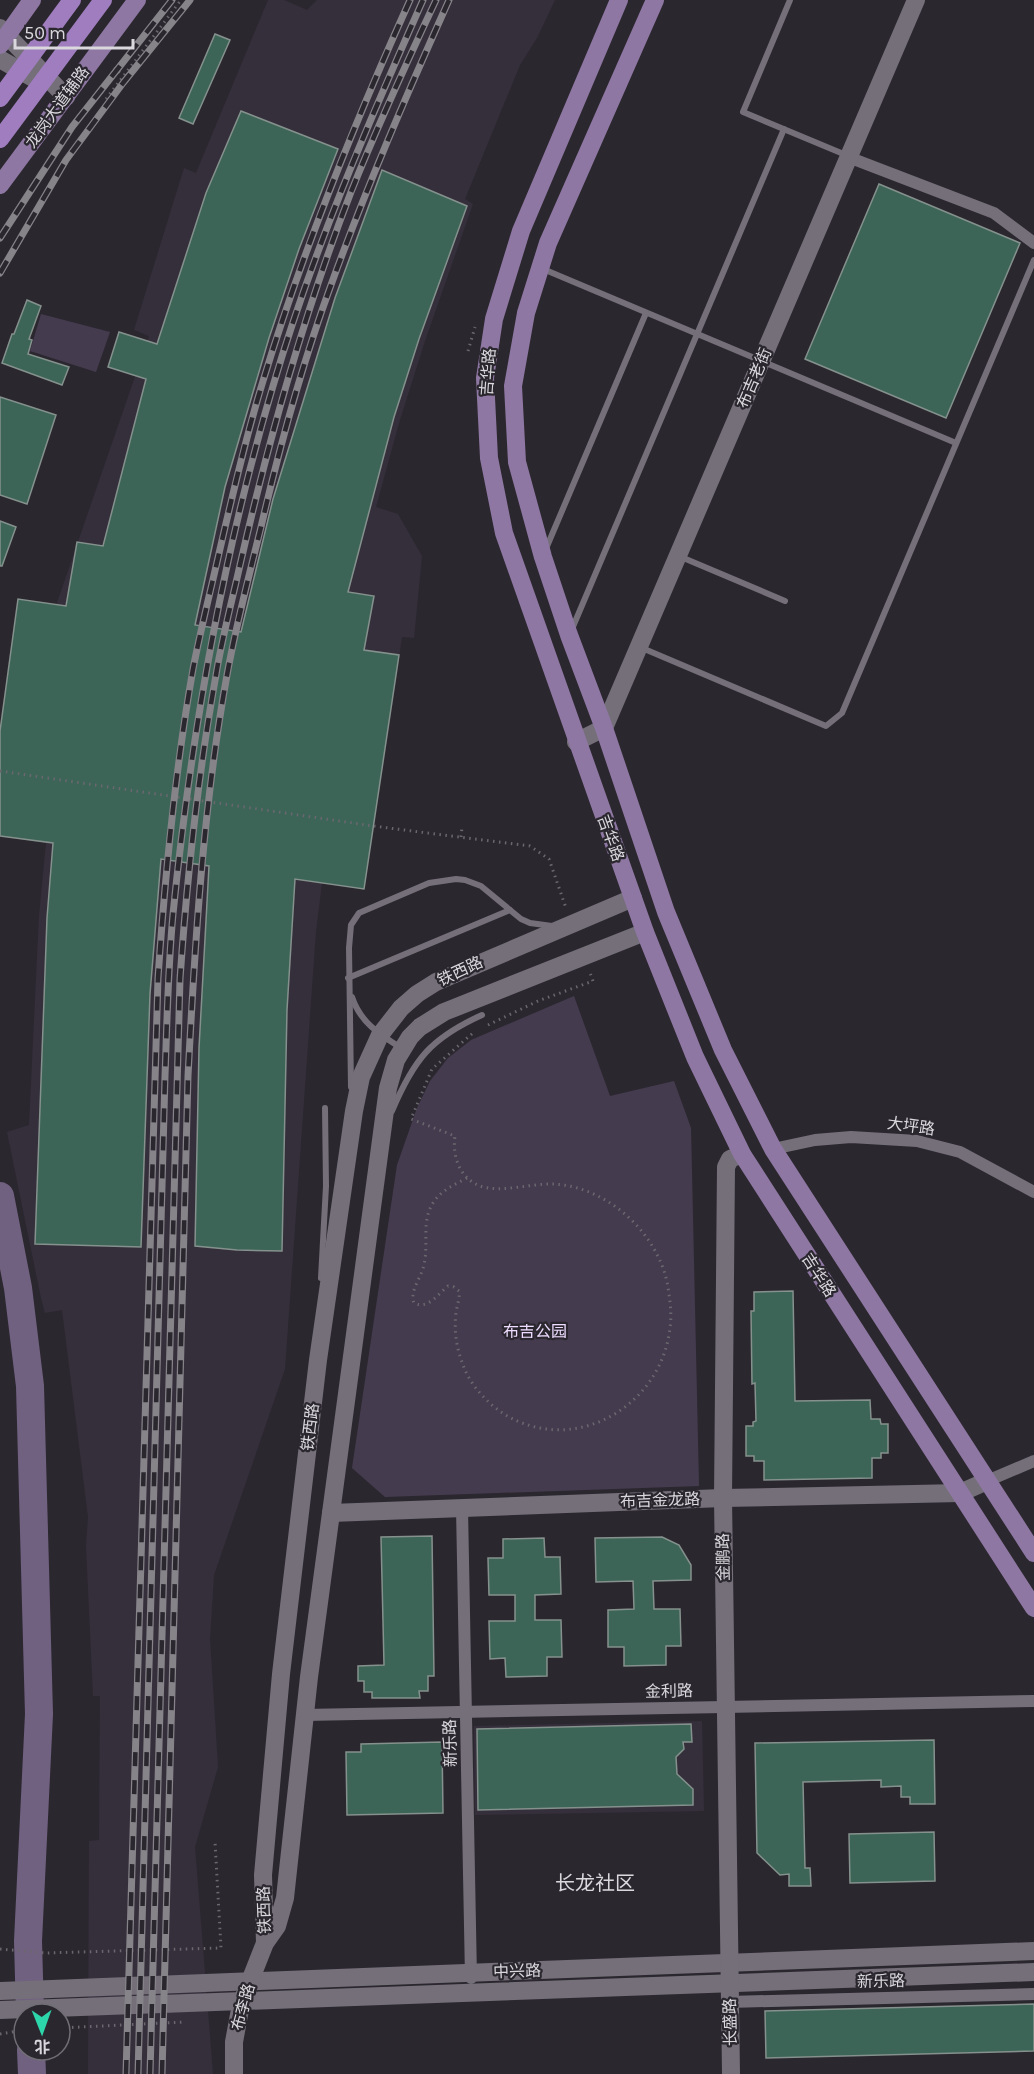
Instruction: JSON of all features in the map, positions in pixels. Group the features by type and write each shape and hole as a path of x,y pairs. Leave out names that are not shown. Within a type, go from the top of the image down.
{"highway":[{"path":"0,98 72,0"},
{"path":"0,139 103,0"}],"main road":[{"path":"32,0 2,36 66,97"},
{"name":"龙岗大道辅路","path":"0,185 137,0"},
{"name":"吉华路","path":"619,0 521,231 494,319 485,378 489,458 504,533 645,932 695,1057 742,1154 1034,1608"},
{"name":"吉华路","path":"654,0 548,243 526,313 513,386 517,462 543,557 666,912 723,1050 773,1149 1034,1553"},
{"name":"布吉老街","path":"604,728 916,0"},
{"path":"0,59 66,97"},
{"path":"576,742 604,728"},
{"name":"铁西路","path":"265,1943 263,1875 281,1674 318,1360 361,1077 380,1035 401,1008 417,994 436,982 569,921 633,898"},
{"name":"铁西路","path":"265,1943 277,1926 285,1898 309,1677 380,1139 388,1089 396,1060 420,1027 444,1012 645,932"},
{"name":"金鹏路","path":"728,1975 723,1498 726,1167 730,1159 742,1154"},
{"name":"布吉金龙路","path":"331,1513 723,1498 960,1493 987,1481"},
{"path":"281,1674 309,1677"},
{"name":"布李路","path":"234,2074 237,2021 246,1990 265,1943"},
{"name":"中兴路","path":"0,1991 1034,1951"},
{"name":"中兴路","path":"0,2010 1034,1972"},
{"name":"长盛路","path":"728,1975 729,2073"}],"street":[{"path":"848,157 994,213 1034,243"},
{"name":"大坪路","path":"773,1149 815,1140 851,1137 917,1141 960,1152 1034,1192"},
{"path":"987,1481 1034,1461"},
{"name":"新乐路","path":"462,1508 471,1978"},
{"name":"金利路","path":"305,1715 1034,1701"},
{"path":"246,1990 471,1978 728,1975"},
{"path":"246,1990 728,1975"},
{"name":"新乐路","path":"729,2002 1034,1994"}],"lane":[{"path":"790,0 743,112 848,157"},
{"path":"569,635 784,129"},
{"path":"639,646 826,726 842,713 1034,260"},
{"path":"540,268 956,443"},
{"path":"543,557 646,313"},
{"path":"678,555 785,601"},
{"path":"350,1138 352,1054 348,978 349,939 352,921 359,913 370,906 429,883 456,879 474,882 481,886 530,923 551,926 569,921"},
{"path":"348,978 510,910"},
{"path":"348,978 351,996 368,1026 402,1049"},
{"path":"380,1139 405,1083 427,1049 451,1030 482,1015"},
{"path":"318,1360 325,1205 325,1108"}],"path":[{"path":"106,99 181,0"},
{"path":"114,68 123,75"},
{"path":"0,771 373,826 530,846 549,859 569,921"},
{"path":"461,837 462,827"},
{"path":"467,1178 440,1194 429,1211 425,1232 426,1255 421,1277 412,1292 414,1304 426,1305 448,1286 459,1291 456,1338 462,1364 475,1388 493,1407 516,1421 542,1429 569,1430 595,1425 619,1412 639,1395 654,1375 664,1353 670,1329 671,1305 667,1280 658,1257 645,1237 617,1207 580,1189 553,1184 498,1188 482,1186 467,1178 457,1166 453,1150 455,1136 411,1119 432,1069 474,1033 491,1023 538,1001 593,981 585,960"},
{"path":"0,1949 45,1953 221,1948 215,1842"},
{"path":"72,2027 190,2021"}],"shaded area":[{"path":"268,0 284,0 307,10 317,0 555,0 537,38 520,65 465,199 473,204 425,341 376,507 398,514 422,556 414,638 402,637 364,889 322,883 316,931 285,1369 214,1575 210,1639 218,1767 195,1847 213,2074 88,2074 89,1841 99,1840 100,1696 93,1696 86,1546 88,1517 62,1310 45,1313 7,1132 29,1125 39,916 46,843 0,836 0,768 149,336 134,330 184,168 196,173"},
{"path":"702,1721 704,1811 475,1815 474,1726"}],"green space":[{"path":"41,314 110,332 96,372 30,351"},
{"name":"布吉公园","path":"574,996 610,1096 674,1081 691,1128 699,1486 385,1497 352,1468 397,1165 417,1108 430,1081 448,1058 471,1040"}],"building":[{"path":"215,34 230,40 193,124 179,118"},
{"path":"241,111 338,149 299,249 269,338 225,487 195,625 241,632 273,499 335,298 382,170 467,206 419,339 394,417 348,592 374,596 364,650 399,655 364,889 295,879 287,1010 282,1251 195,1246 199,1048 209,866 161,859 150,994 141,1247 35,1244 47,918 53,843 0,836 0,731 18,599 66,606 77,542 103,546 146,379 108,367 119,332 157,344 206,193"},
{"path":"879,184 1020,243 946,418 805,359"},
{"path":"27,300 41,306 29,339 32,340 28,354 69,367 62,385 2,363"},
{"path":"0,397 56,415 27,504 0,495"},
{"path":"0,521 16,527 2,566 0,566"},
{"path":"793,1291 795,1401 870,1400 871,1419 880,1419 881,1424 888,1424 888,1453 881,1453 881,1458 872,1458 872,1478 764,1480 764,1461 754,1461 754,1456 746,1456 746,1426 753,1426 753,1422 756,1421 755,1383 752,1384 751,1311 754,1311 754,1292"},
{"path":"432,1536 434,1676 428,1676 428,1691 419,1691 420,1698 372,1698 372,1692 364,1692 364,1681 358,1681 358,1666 384,1665 381,1537"},
{"path":"662,1537 679,1545 691,1565 691,1580 653,1581 654,1609 680,1609 681,1646 666,1646 666,1665 624,1666 624,1647 608,1647 608,1610 634,1609 633,1581 596,1582 595,1538"},
{"path":"544,1538 545,1557 560,1557 561,1594 535,1595 535,1620 561,1620 562,1657 547,1657 547,1676 506,1677 505,1658 490,1659 489,1621 515,1621 515,1595 489,1595 488,1558 503,1558 503,1539"},
{"path":"691,1724 692,1742 683,1742 684,1749 676,1757 677,1774 693,1789 693,1805 478,1810 477,1729"},
{"path":"934,1740 935,1804 910,1804 910,1797 901,1797 901,1786 881,1787 881,1780 803,1782 805,1868 810,1868 811,1886 789,1886 789,1874 780,1875 757,1853 755,1743"},
{"path":"442,1742 443,1813 347,1815 346,1752 361,1752 361,1744"},
{"path":"934,1832 935,1881 850,1883 849,1834"},
{"path":"1034,2004 1034,2051 766,2058 765,2011"}],"waterway":[{"path":"0,1196 18,1288 30,1386 39,1714 28,1941 30,2002"},
{"path":"32,2062 32,2074"}],"railway":[{"path":"0,238 72,127 172,0"},
{"path":"0,273 66,160 123,83 190,0"},
{"path":"126,2074 158,978 167,862 181,746 193,669 203,624 240,465 263,381 330,188 410,0"},
{"path":"138,2074 168,995 173,914 189,780 224,581 238,516 273,386 288,336 323,239 361,142 423,0"},
{"path":"150,2074 180,979 190,864 204,750 221,647 251,517 275,423 303,330 351,192 436,0"},
{"path":"162,2074 188,1076 197,925 212,774 227,675 239,619 276,466 301,375 320,315 358,213 449,0"}],"district":[{"name":"长龙社区","path":"595,1883"}]}
